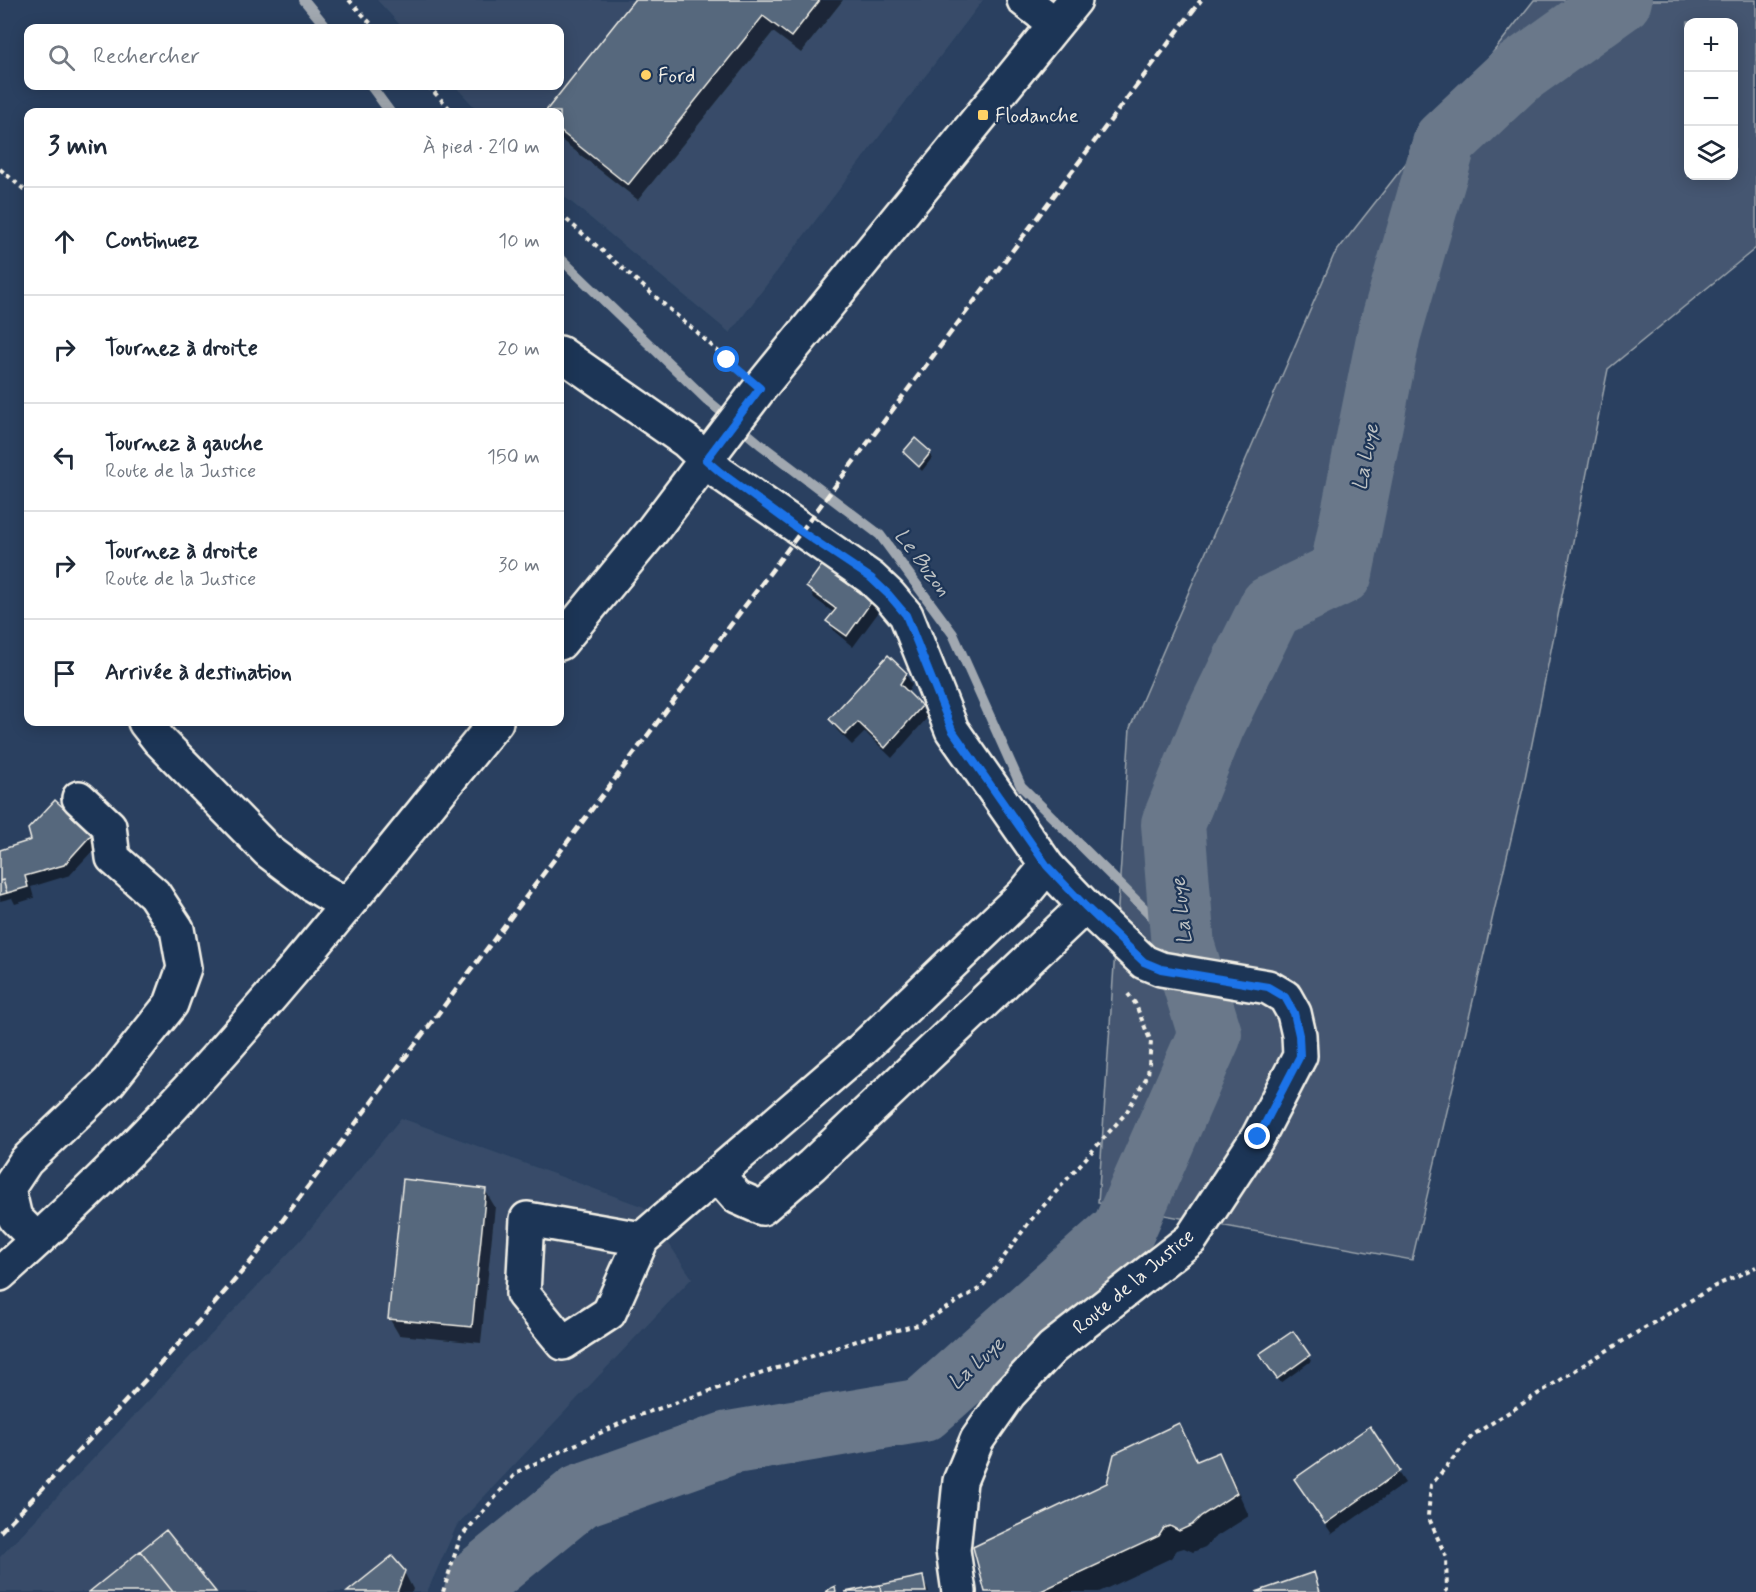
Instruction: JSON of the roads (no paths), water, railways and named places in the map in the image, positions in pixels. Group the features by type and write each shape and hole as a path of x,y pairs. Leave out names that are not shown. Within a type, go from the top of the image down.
{"street":[{"path":"564,638 651,531 752,399 1065,12 1024,0"},
{"name":"Route de la Justice","path":"564,356 686,441 714,449 720,472 871,578 889,595 906,615 952,730 1047,866 1144,962 1161,969 1268,987 1285,997 1294,1013 1299,1035 1300,1056 1258,1137 1191,1239 1052,1348 1009,1394 977,1440 960,1481 954,1550 959,1592"},
{"path":"148,726 159,740 268,851 313,885 346,905"},
{"path":"0,1274 147,1133 249,1021 493,726"},
{"path":"37,1240 15,1218 8,1188 26,1161 109,1082 171,1004 184,968 177,929 154,894 113,858 109,826 79,798"},
{"path":"642,1239 861,1050 1023,895 1047,866"},
{"path":"717,1174 737,1197 762,1208 812,1166 1085,906"}],"waterway":[{"name":"Le Buzon","path":"304,0 324,24"},
{"name":"La Luye","path":"476,1592 481,1577 580,1496 729,1443 923,1410 1123,1231 1210,1034 1183,947 1173,824 1213,725 1271,607 1341,573 1389,334 1445,141 1514,76 1620,0"},
{"name":"Le Buzon","path":"374,90 387,108"},
{"name":"Le Buzon","path":"564,262 707,400 760,444 880,535 953,634 1021,786 1183,947"}],"railway":[{"path":"0,1532 132,1395 258,1253 1201,0"}],"place":[{"name":"Ford","path":"646,75"},
{"name":"Flodanche","path":"983,115"}]}
